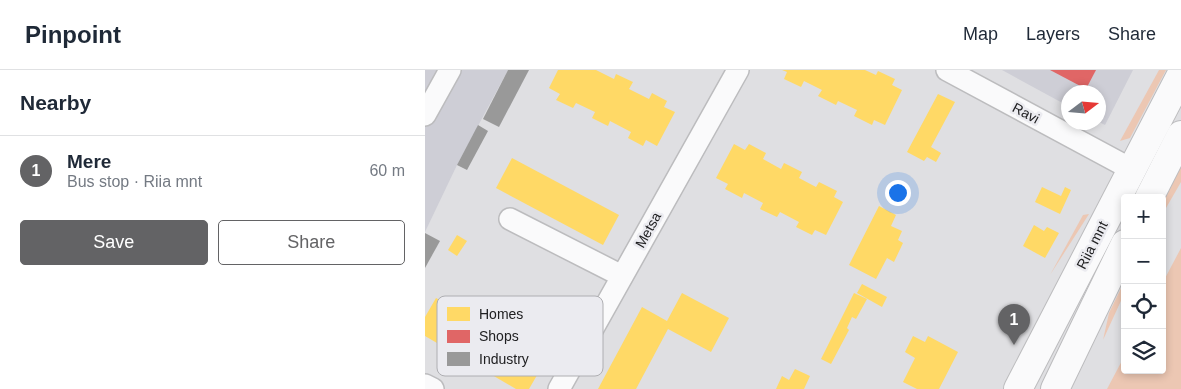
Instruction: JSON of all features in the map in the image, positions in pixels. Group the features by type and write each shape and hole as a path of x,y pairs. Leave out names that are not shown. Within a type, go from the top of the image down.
{"main road":[{"name":"Riia mnt","path":"1018,389 1181,75"},
{"path":"1151,194 1181,135"},
{"name":"Riia mnt","path":"1055,389 1121,252"}],"street":[{"path":"425,115 450,70"},
{"name":"Metsa","path":"603,310 737,70"},
{"name":"Ravi","path":"947,70 1131,169"},
{"path":"510,219 622,276"},
{"name":"Metsa","path":"559,389 566,376"},
{"path":"425,385 433,389"}],"shaded area":[{"path":"425,70 508,70 457,165 425,232"},
{"path":"1002,70 1133,70 1106,123 1106,85 1061,85 1061,102"},
{"path":"1159,70 1166,70 1130,138 1120,141"},
{"path":"1181,165 1181,182 1166,208 1166,195"},
{"path":"1089,214 1050,275 1083,215"},
{"path":"1181,248 1181,389 1107,389 1121,363 1121,374 1166,374 1166,276"},
{"path":"1121,288 1121,301 1103,340 1109,313"}],"building: Homes":[{"path":"558,70 596,70 614,79 616,74 633,82 629,89 649,99 652,93 667,101 664,107 675,112 657,146 646,140 643,146 628,138 631,132 610,121 608,126 592,118 595,112 576,103 573,108 556,100 560,94 549,88"},
{"path":"782,70 865,70 876,75 878,71 895,79 892,85 902,90 885,125 874,120 872,125 854,116 857,110 838,101 836,105 818,96 822,90 804,81 801,87 784,79 787,72"},
{"path":"938,94 955,102 931,147 941,153 936,162 927,157 924,161 907,152"},
{"path":"734,144 745,150 749,144 766,153 763,159 781,169 784,163 802,172 799,178 816,187 819,182 837,191 834,197 843,202 826,235 815,230 812,235 796,227 799,222 780,212 777,217 760,209 763,203 744,193 742,198 725,189 728,184 716,178"},
{"path":"512,158 619,215 603,245 496,188"},
{"path":"1042,187 1061,196 1065,187 1071,190 1060,214 1035,202"},
{"path":"879,206 896,215 891,226 902,231 898,240 903,243 894,262 887,258 876,279 849,265"},
{"path":"1034,225 1044,231 1047,227 1059,233 1045,258 1023,246"},
{"path":"457,235 467,241 457,256 448,250"},
{"path":"862,284 887,297 882,307 857,293"},
{"path":"682,293 729,318 711,352 668,329 636,389 598,389 642,307 667,321"},
{"path":"854,293 867,299 856,319 852,317 847,328 849,330 831,364 821,359"},
{"path":"436,298 437,343 425,336 425,317"},
{"path":"1018,305 1021,306 1016,318 1012,316"},
{"path":"913,336 925,342 928,336 958,352 939,389 917,389 903,382 915,358 905,352"},
{"path":"795,369 810,376 804,389 776,389 782,376 789,380"},
{"path":"494,376 537,376 529,389 516,389"}],"building: Shops":[{"path":"1050,70 1096,70 1088,85 1078,85"}],"building: Industry":[{"path":"508,70 529,70 499,127 483,119"},
{"path":"478,125 488,131 467,170 457,165"},
{"path":"425,233 440,241 425,268"}],"place":[{"name":"Mere","path":"1014,345"}]}
